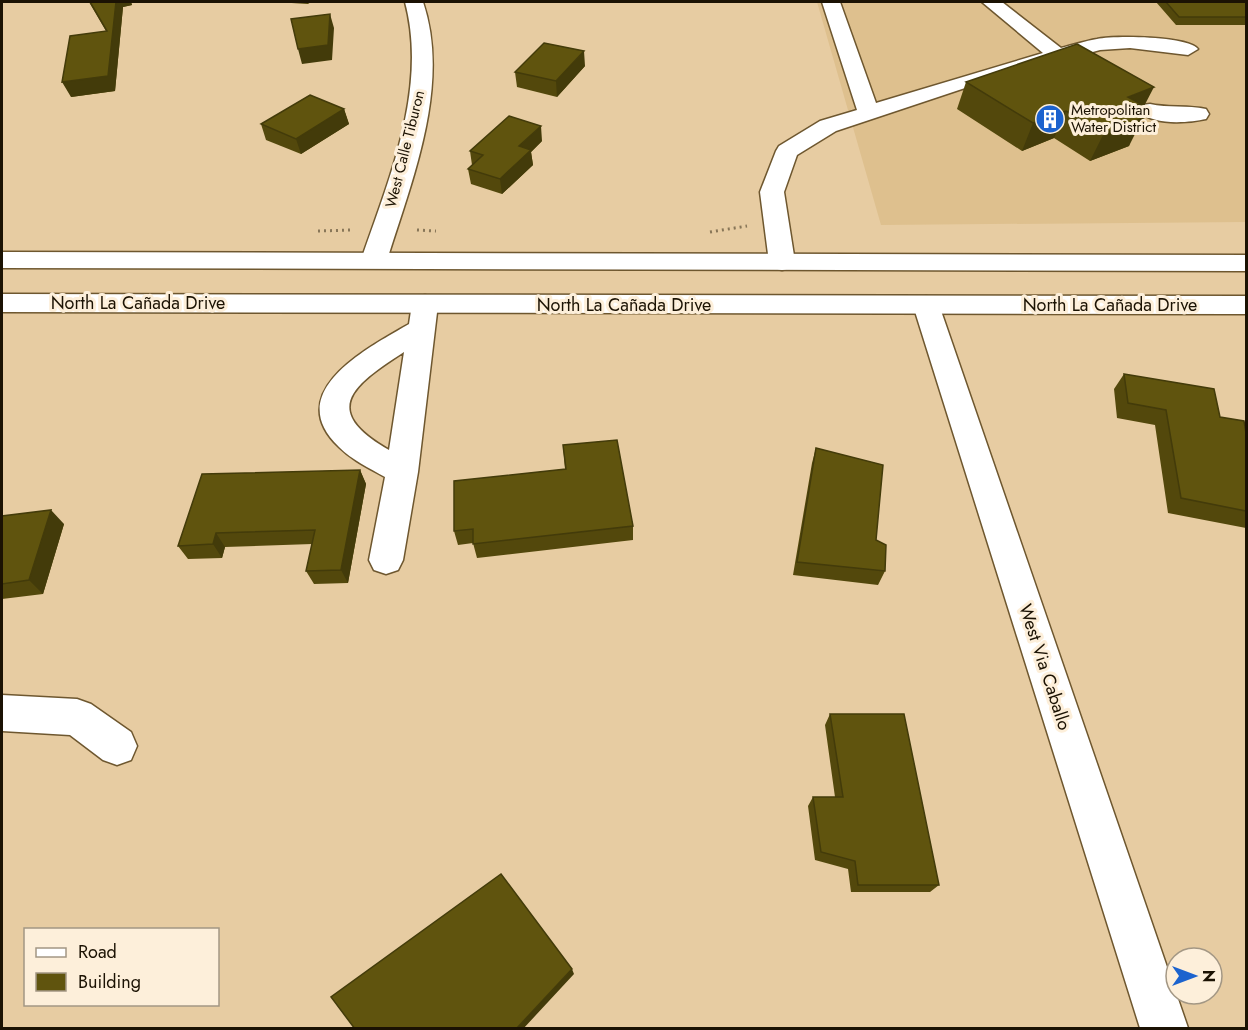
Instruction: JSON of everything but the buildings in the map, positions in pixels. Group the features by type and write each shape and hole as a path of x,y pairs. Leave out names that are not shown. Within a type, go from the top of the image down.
{"main road":[{"name":"West Calle Tiburon","path":"374,260 409,141 422,79 423,43 419,11 414,2"},
{"path":"831,2 869,113"},
{"path":"991,2 1057,55"},
{"path":"782,262 772,192 787,151 828,126 982,76 1099,44 1130,42 1188,49"},
{"path":"1150,110 1156,114 1198,114"},
{"path":"2,260 1246,263"},
{"name":"North La Cañada Drive","path":"2,303 423,316 926,305 1246,305"},
{"name":"West Via Caballo","path":"926,305 1164,1029"},
{"path":"386,560 402,472 423,316"},
{"path":"402,472 361,447 340,427 335,414 335,401 340,389 389,349 423,316"},
{"path":"2,713 76,717 117,746"}],"shaded area":[{"path":"817,2 1246,2 1246,222 881,225"}],"place":[{"name":"Metropolitan Water District","path":"1050,119"}]}
